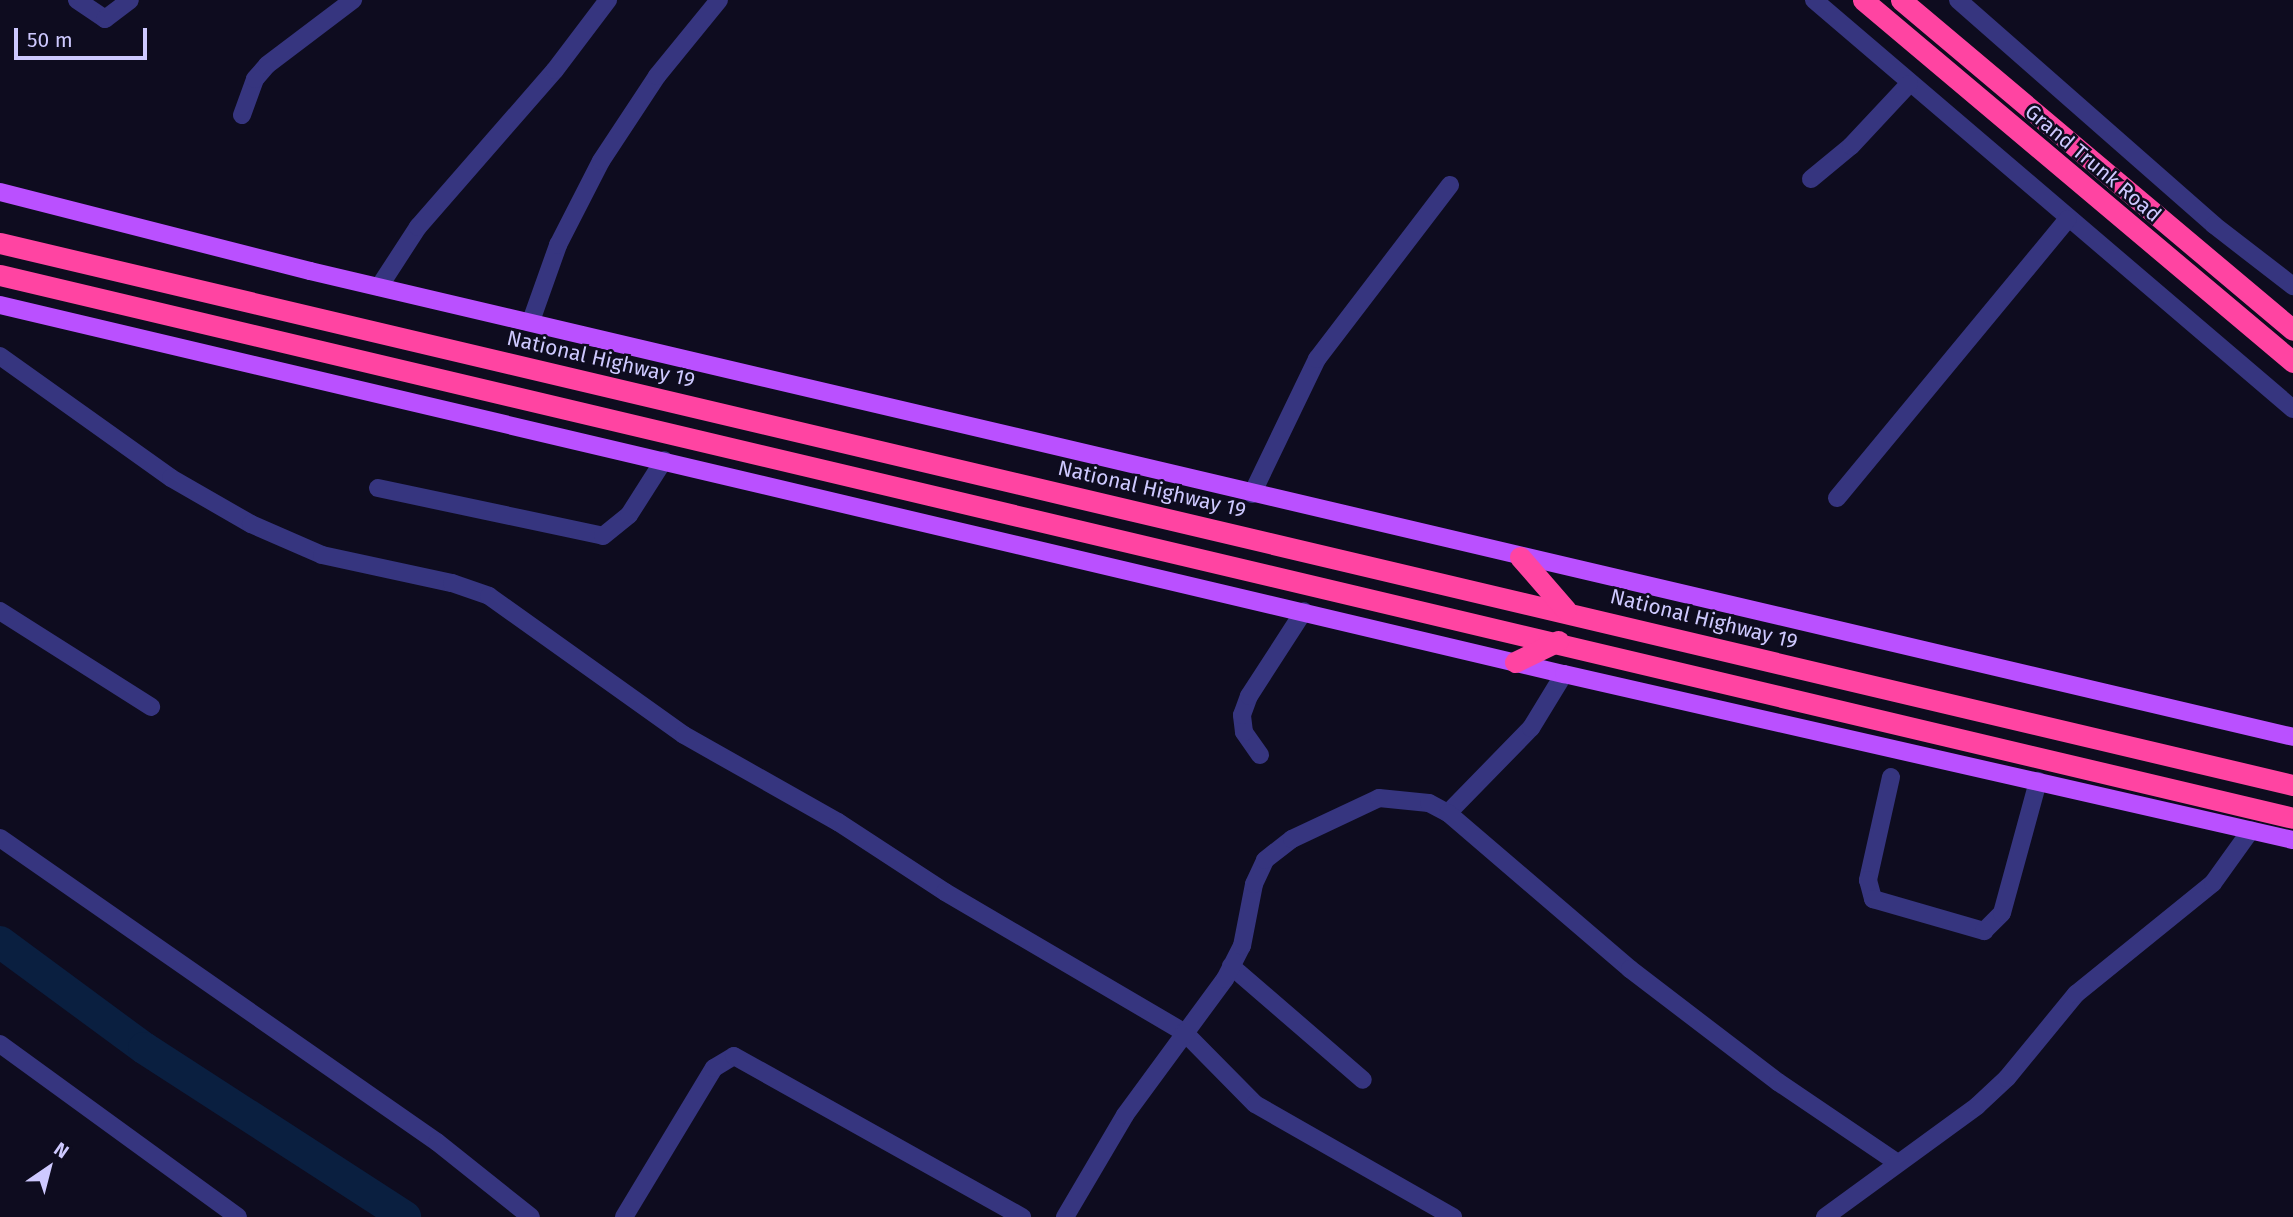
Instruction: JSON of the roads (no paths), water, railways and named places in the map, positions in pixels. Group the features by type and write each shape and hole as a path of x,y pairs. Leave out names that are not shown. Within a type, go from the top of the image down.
{"highway":[{"name":"Grand Trunk Road","path":"1863,0 2293,362"},
{"name":"Grand Trunk Road","path":"1901,0 2293,330"},
{"name":"National Highway 19","path":"0,243 1566,610 2293,785"},
{"path":"0,275 1558,641 2293,818"},
{"path":"1520,557 1566,610"},
{"path":"1515,662 1558,641"}],"main road":[{"path":"0,192 379,287 2293,737"},
{"path":"0,305 1564,674 2293,840"}],"street":[{"path":"77,0 105,19 130,0"},
{"path":"242,115 255,79 267,65 353,0"},
{"path":"379,287 418,227 555,70 608,0"},
{"path":"531,321 558,245 601,161 657,76 719,0"},
{"path":"1814,0 1909,84 2293,409"},
{"path":"1958,0 2214,226 2293,286"},
{"path":"1811,179 1909,84"},
{"path":"1252,494 1317,359 1450,185"},
{"path":"1837,498 2068,219"},
{"path":"0,356 171,478 251,524 322,555 452,583 489,596 695,742 838,822 945,892 1184,1032 1255,1104 1453,1217"},
{"path":"378,488 603,536 629,515 664,460"},
{"path":"0,611 151,707"},
{"path":"1260,755 1244,732 1242,715 1249,696 1304,611"},
{"path":"1448,813 1523,738 1564,674"},
{"path":"1891,777 1868,880 1873,899 1984,931 2002,913 2038,780"},
{"path":"1065,1217 1125,1115 1231,966 1242,946 1258,871 1292,839 1379,798 1429,803 1448,813 1640,977 1778,1082 1896,1161"},
{"path":"1825,1217 1896,1161 1977,1106 2007,1078 2076,993 2213,883 2252,830"},
{"path":"0,838 437,1142 531,1217"},
{"path":"1231,966 1363,1080"},
{"path":"0,1044 238,1217"},
{"path":"624,1217 713,1068 734,1056 1022,1217"}],"waterway":[{"path":"0,942 144,1048 405,1217"}]}
